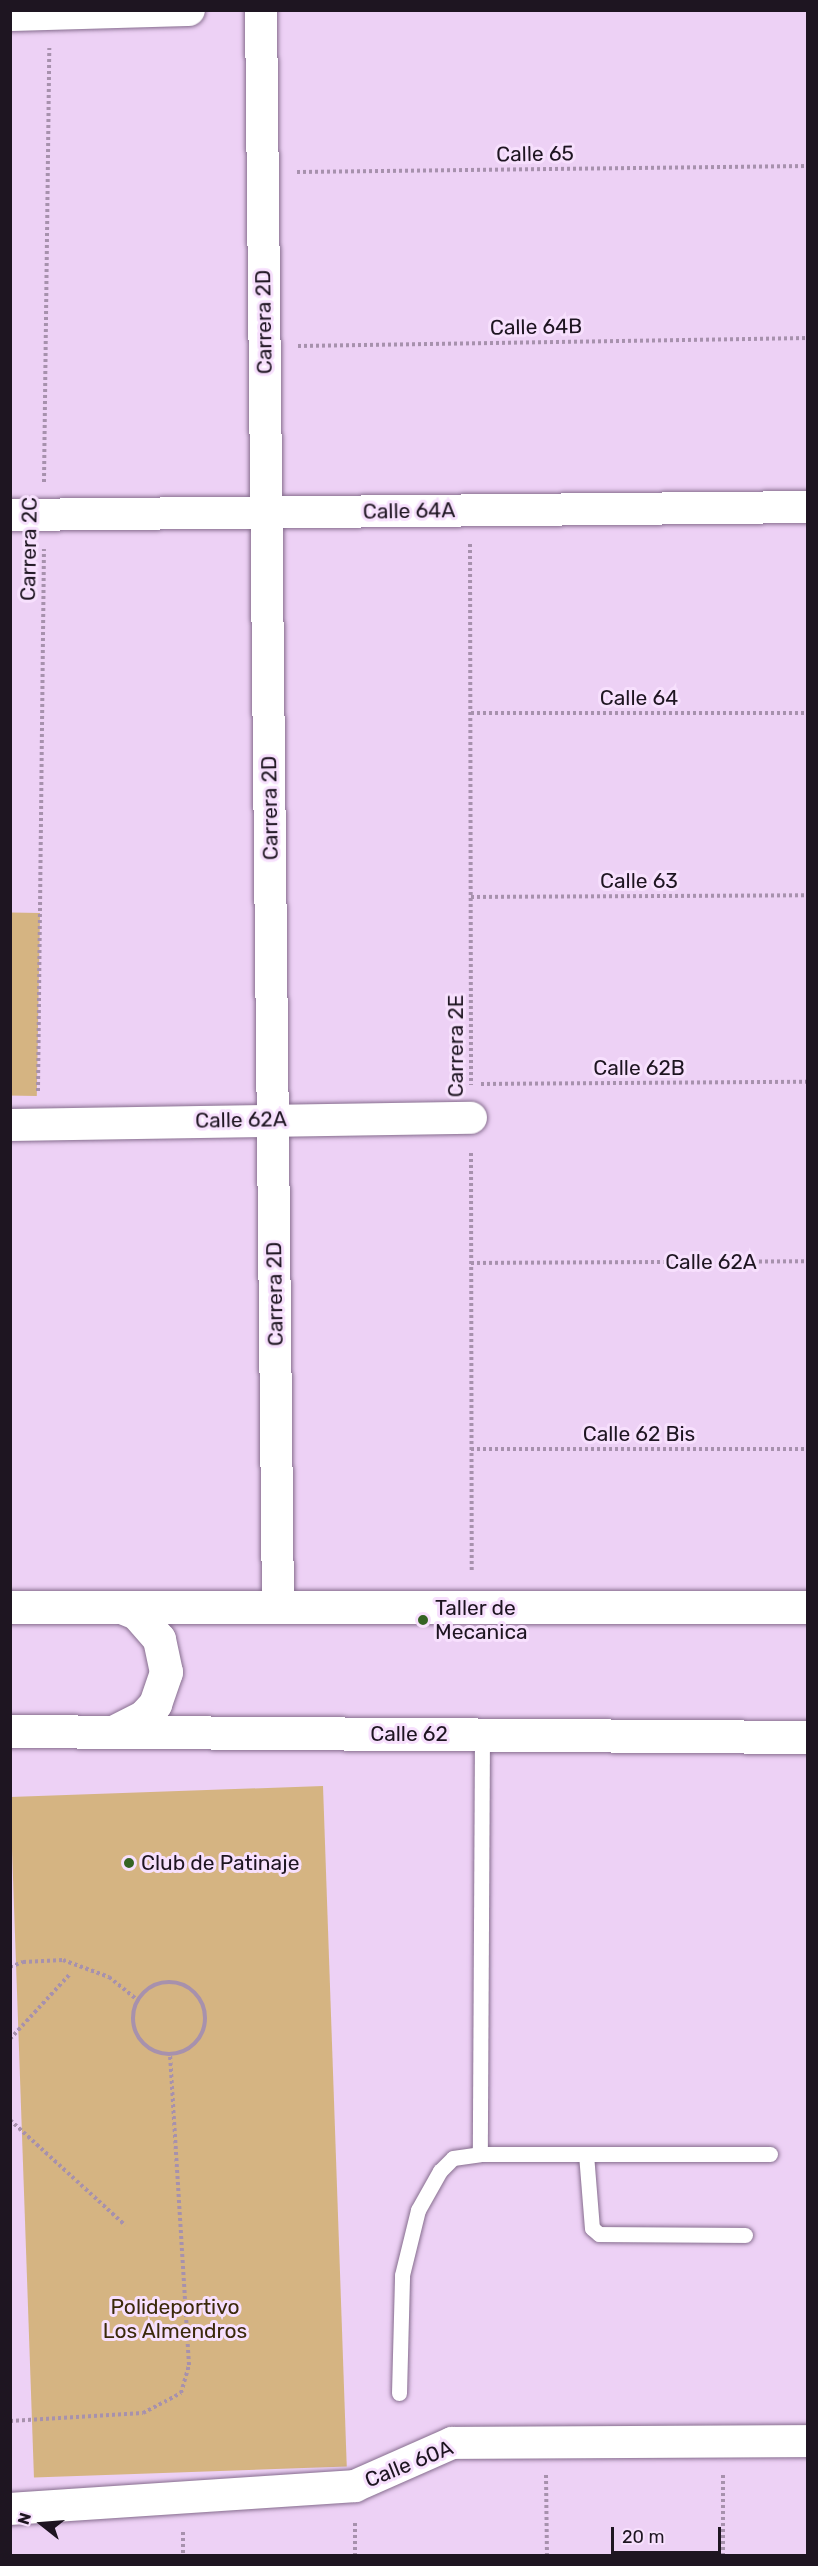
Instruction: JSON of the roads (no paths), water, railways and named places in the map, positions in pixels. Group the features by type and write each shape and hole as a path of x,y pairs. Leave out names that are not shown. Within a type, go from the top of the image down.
{"street":[{"path":"10,15 189,10"},
{"name":"Carrera 2D","path":"261,10 278,1605"},
{"name":"Calle 64A","path":"10,515 807,507"},
{"name":"Calle 62A","path":"24,1125 273,1119 471,1118"},
{"path":"10,1607 278,1605 807,1607"},
{"path":"113,1731 149,1710 163,1689 166,1672 159,1639 136,1613 121,1607"},
{"name":"Calle 62","path":"10,1731 807,1737"},
{"name":"Calle 60A","path":"10,2509 355,2486 452,2443 807,2441"}],"lane":[{"path":"480,2154 482,1734"},
{"path":"399,2393 402,2275 418,2210 440,2171 453,2158 480,2154 770,2154"},
{"path":"586,2154 592,2228 599,2234 745,2235"}],"place":[{"name":"Taller de Mecanica","path":"423,1620"},
{"name":"Club de Patinaje","path":"129,1863"}],"park label":[{"name":"Polideportivo Los Almendros","path":"175,2319"}]}
